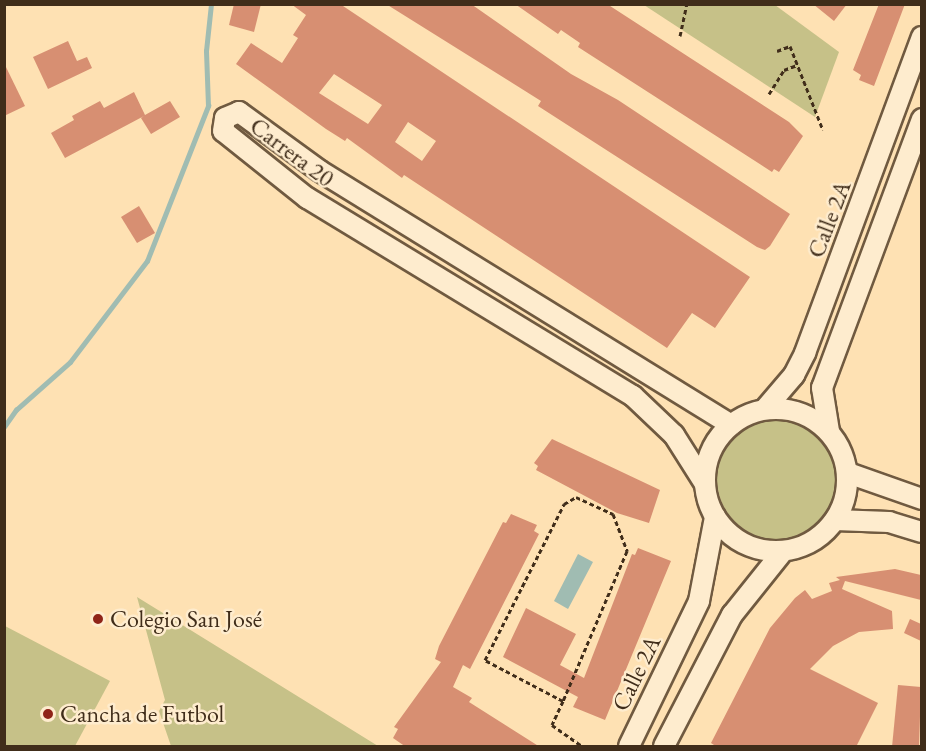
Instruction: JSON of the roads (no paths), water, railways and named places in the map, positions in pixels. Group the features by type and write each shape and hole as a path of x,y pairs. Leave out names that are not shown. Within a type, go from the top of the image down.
{"street":[{"name":"Calle 2A","path":"765,409 794,375 805,353 896,112 921,37"},
{"name":"Carrera 20","path":"705,484 674,435 633,396 307,198 223,131 225,118 239,112 321,171 731,425"},
{"path":"829,431 822,388 920,122 896,112"},
{"path":"888,132 912,144"},
{"path":"765,409 788,409 810,417 829,431 842,451 848,473 846,498 836,520 812,541 783,551 744,543 715,517 705,484 711,450 731,425 765,409"},
{"path":"848,473 921,499"},
{"name":"Calle 2A","path":"629,747 699,601 715,517"},
{"path":"836,520 889,522 921,532"},
{"path":"664,747 732,615 783,551"}],"water":[{"path":"578,554 593,562 568,609 554,601"}],"waterway":[{"path":"4,427 16,410 70,362 147,261 208,106 206,51 211,4"}],"place":[{"name":"Colegio San José","path":"98,619"},
{"name":"Cancha de Futbol","path":"48,714"}]}
